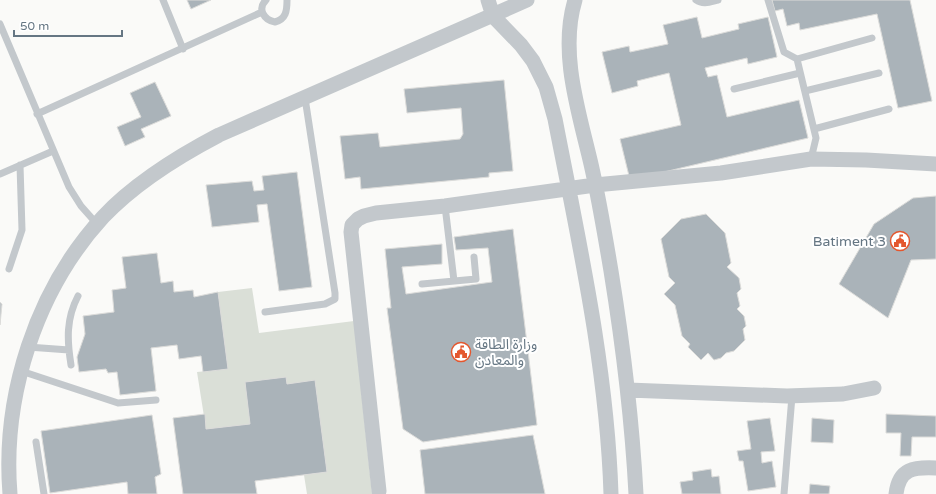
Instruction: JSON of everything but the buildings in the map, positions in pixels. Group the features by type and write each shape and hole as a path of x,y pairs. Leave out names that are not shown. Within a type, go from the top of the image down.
{"street":[{"path":"488,0 493,16 529,56 546,87 556,119 582,261 605,405 611,494"},
{"path":"10,494 4,476 12,417 28,347 44,305 54,285 78,248 97,224 131,191 171,163 219,135 527,0"},
{"path":"575,0 571,15 569,39 574,86 611,271 628,390 636,494"},
{"path":"379,491 351,232 352,225 364,216 569,188 721,172 811,159 859,159 936,164"},
{"path":"628,390 792,395 843,394 874,388"},
{"path":"896,494 897,485 902,475 912,469 936,468"}],"lane":[{"path":"163,0 183,49"},
{"path":"266,0 262,7 262,12 264,18 269,21 280,20 287,12 287,0"},
{"path":"696,0 700,3 718,0"},
{"path":"768,0 784,52 796,59 800,73 816,138 811,159"},
{"path":"37,114 262,12"},
{"path":"0,24 69,187 80,206 97,224"},
{"path":"796,59 872,38"},
{"path":"734,89 800,73"},
{"path":"804,91 879,73"},
{"path":"265,312 324,304 335,299 305,98"},
{"path":"814,129 889,109"},
{"path":"0,174 53,151"},
{"path":"9,269 22,230 20,165"},
{"path":"445,206 454,281"},
{"path":"422,284 476,279 474,256"},
{"path":"71,365 68,350 71,311 78,296"},
{"path":"28,347 68,350"},
{"path":"22,371 118,403 156,400"},
{"path":"784,494 792,395"},
{"path":"36,442 44,494"}],"shaded area":[{"path":"252,288 259,333 354,321 372,494 307,494 304,475 327,472 315,380 287,384 286,377 245,382 250,424 206,429 197,372 228,369 218,292"}],"place":[{"name":"Batiment 3","path":"900,241"},
{"name":"وزارة الطاقة والمعادن","path":"461,352"}]}
